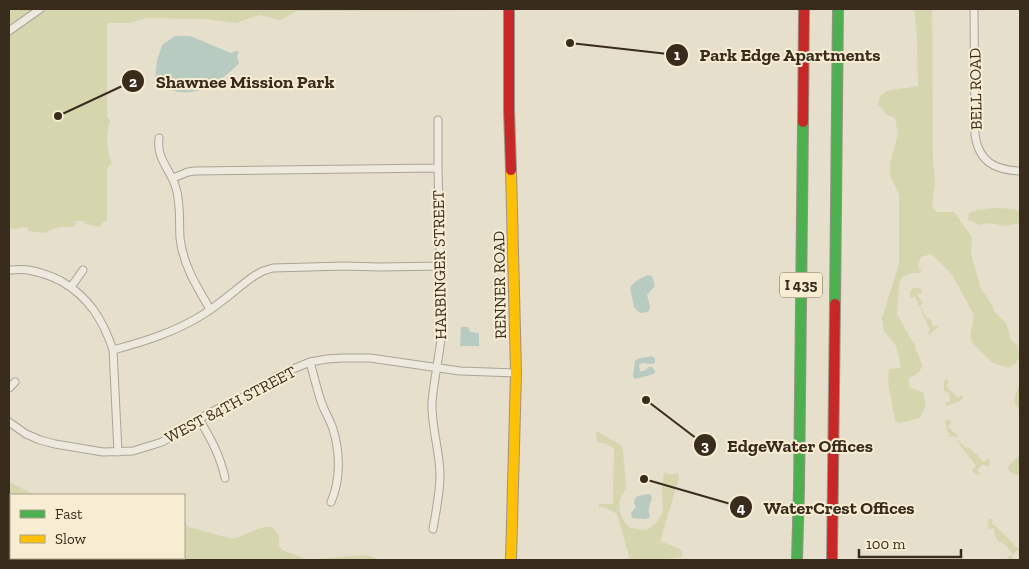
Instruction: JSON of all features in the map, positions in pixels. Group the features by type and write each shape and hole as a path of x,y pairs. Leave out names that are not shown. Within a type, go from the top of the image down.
{"main road":[{"name":"RENNER ROAD","path":"509,9 509,110 516,373 511,560"},
{"name":"I 435","path":"797,560 804,9"},
{"name":"I 435","path":"832,560 838,9"}],"street":[{"path":"9,31 40,9"},
{"name":"BELL ROAD","path":"974,9 975,135 977,145 982,156 994,166 1020,171"},
{"name":"HARBINGER STREET","path":"432,529 437,506 440,475 432,403 442,330 438,120"},
{"path":"159,138 160,154 172,178 179,200 180,238 186,262 195,284 210,309"},
{"path":"172,178 195,171 438,168"},
{"path":"113,350 161,335 200,316 254,276 273,268 440,266"},
{"path":"9,270 28,270 40,273 71,287 85,298 101,321 113,350 118,452"},
{"path":"71,287 83,270"},
{"name":"WEST 84TH STREET","path":"9,422 26,434 40,440 102,452 133,451 162,442 199,419 258,390 276,377 310,362 342,358 370,358 468,372 516,373"},
{"path":"310,362 316,385 334,434 338,453 337,481 331,502"},
{"path":"9,388 15,382"},
{"path":"199,419 216,448 225,478"}],"green space":[{"path":"9,9 503,10 297,11 280,20 259,15 236,23 205,19 147,18 130,23 107,23 107,117 110,121 107,142 112,164 107,168 107,221 104,221 100,227 85,224 84,221 75,221 76,224 73,227 59,227 44,233 29,231 27,227 12,229 9,227"},
{"path":"914,9 932,9 933,160 935,183 932,206 936,212 954,212 972,237 971,254 981,289 995,312 1006,323 1011,340 1017,345 1020,356 1015,364 1008,368 991,362 972,342 970,337 974,315 951,273 931,254 921,257 918,266 921,270 920,273 912,273 902,277 899,286 897,314 915,346 922,365 920,371 909,379 909,387 922,392 925,405 920,418 900,423 895,421 888,375 889,369 901,368 896,346 884,331 882,318 899,264 899,195 890,175 890,163 898,134 895,118 886,114 878,104 880,96 886,91 918,86"},
{"path":"996,208 1020,211 1020,223 1005,226 989,223 979,225 968,220 969,213"},
{"path":"913,288 920,288 922,292 918,295 923,304 920,306 927,319 930,318 933,326 938,325 930,334 927,333 930,330 915,297 909,298"},
{"path":"945,380 949,382 946,386 958,398 962,395 963,398 946,406 945,402 950,402 949,393 944,391"},
{"path":"1020,386 1020,416 1014,401"},
{"path":"947,419 952,422 948,427 958,436 956,438 955,436 949,437 950,434 945,422"},
{"path":"596,431 621,445 623,450 626,488 619,502 620,513 630,528 647,530 657,522 663,512 662,489 664,472 672,475 678,472 679,478 660,541 682,550 682,557 660,560 630,560 617,514 599,507 599,504 613,504 614,449 607,444 597,442"},
{"path":"956,438 967,449 969,447 984,462 989,460 990,464 988,467 983,464 977,470 980,473 979,475 974,473 972,469 976,466"},
{"path":"1020,454 1020,476 1011,473 1008,468"},
{"path":"9,482 33,494 10,494 10,559 185,559 185,522 189,527 233,539 264,527 272,527 279,535 279,546 282,550 306,559 364,555 378,560 9,560"},
{"path":"989,519 993,519 992,524 1018,549 1020,547 1020,553 1017,550 1011,556 1014,560 1007,558 1012,553 1002,542 1000,543 997,540 994,528 988,529"}],"shaded area":[{"path":"175,36 190,36 231,53 239,52 237,56 239,63 221,79 199,90 177,92 166,88 155,80 157,61 162,45"},
{"path":"648,275 652,276 655,286 647,295 650,305 649,310 645,313 640,313 634,307 630,288"},
{"path":"461,327 468,327 470,332 479,333 479,346 460,346"},
{"path":"651,356 655,358 655,363 642,363 639,365 640,371 652,367 655,371 654,374 635,379 633,376 635,361"},
{"path":"648,494 652,498 649,518 632,518 631,513 636,507 634,503 636,498"}],"traffic: fast":[{"path":"835,304 838,9"},
{"path":"797,560 803,122"}],"traffic: slow":[{"path":"511,170 516,373 511,560"}],"traffic: jam":[{"path":"509,9 511,170"},
{"path":"803,122 804,9"},
{"path":"832,560 835,304"}],"place":[{"name":"Park Edge Apartments","path":"570,43"},
{"name":"Shawnee Mission Park","path":"58,116"},
{"name":"EdgeWater Offices","path":"646,400"},
{"name":"WaterCrest Offices","path":"644,479"}]}
